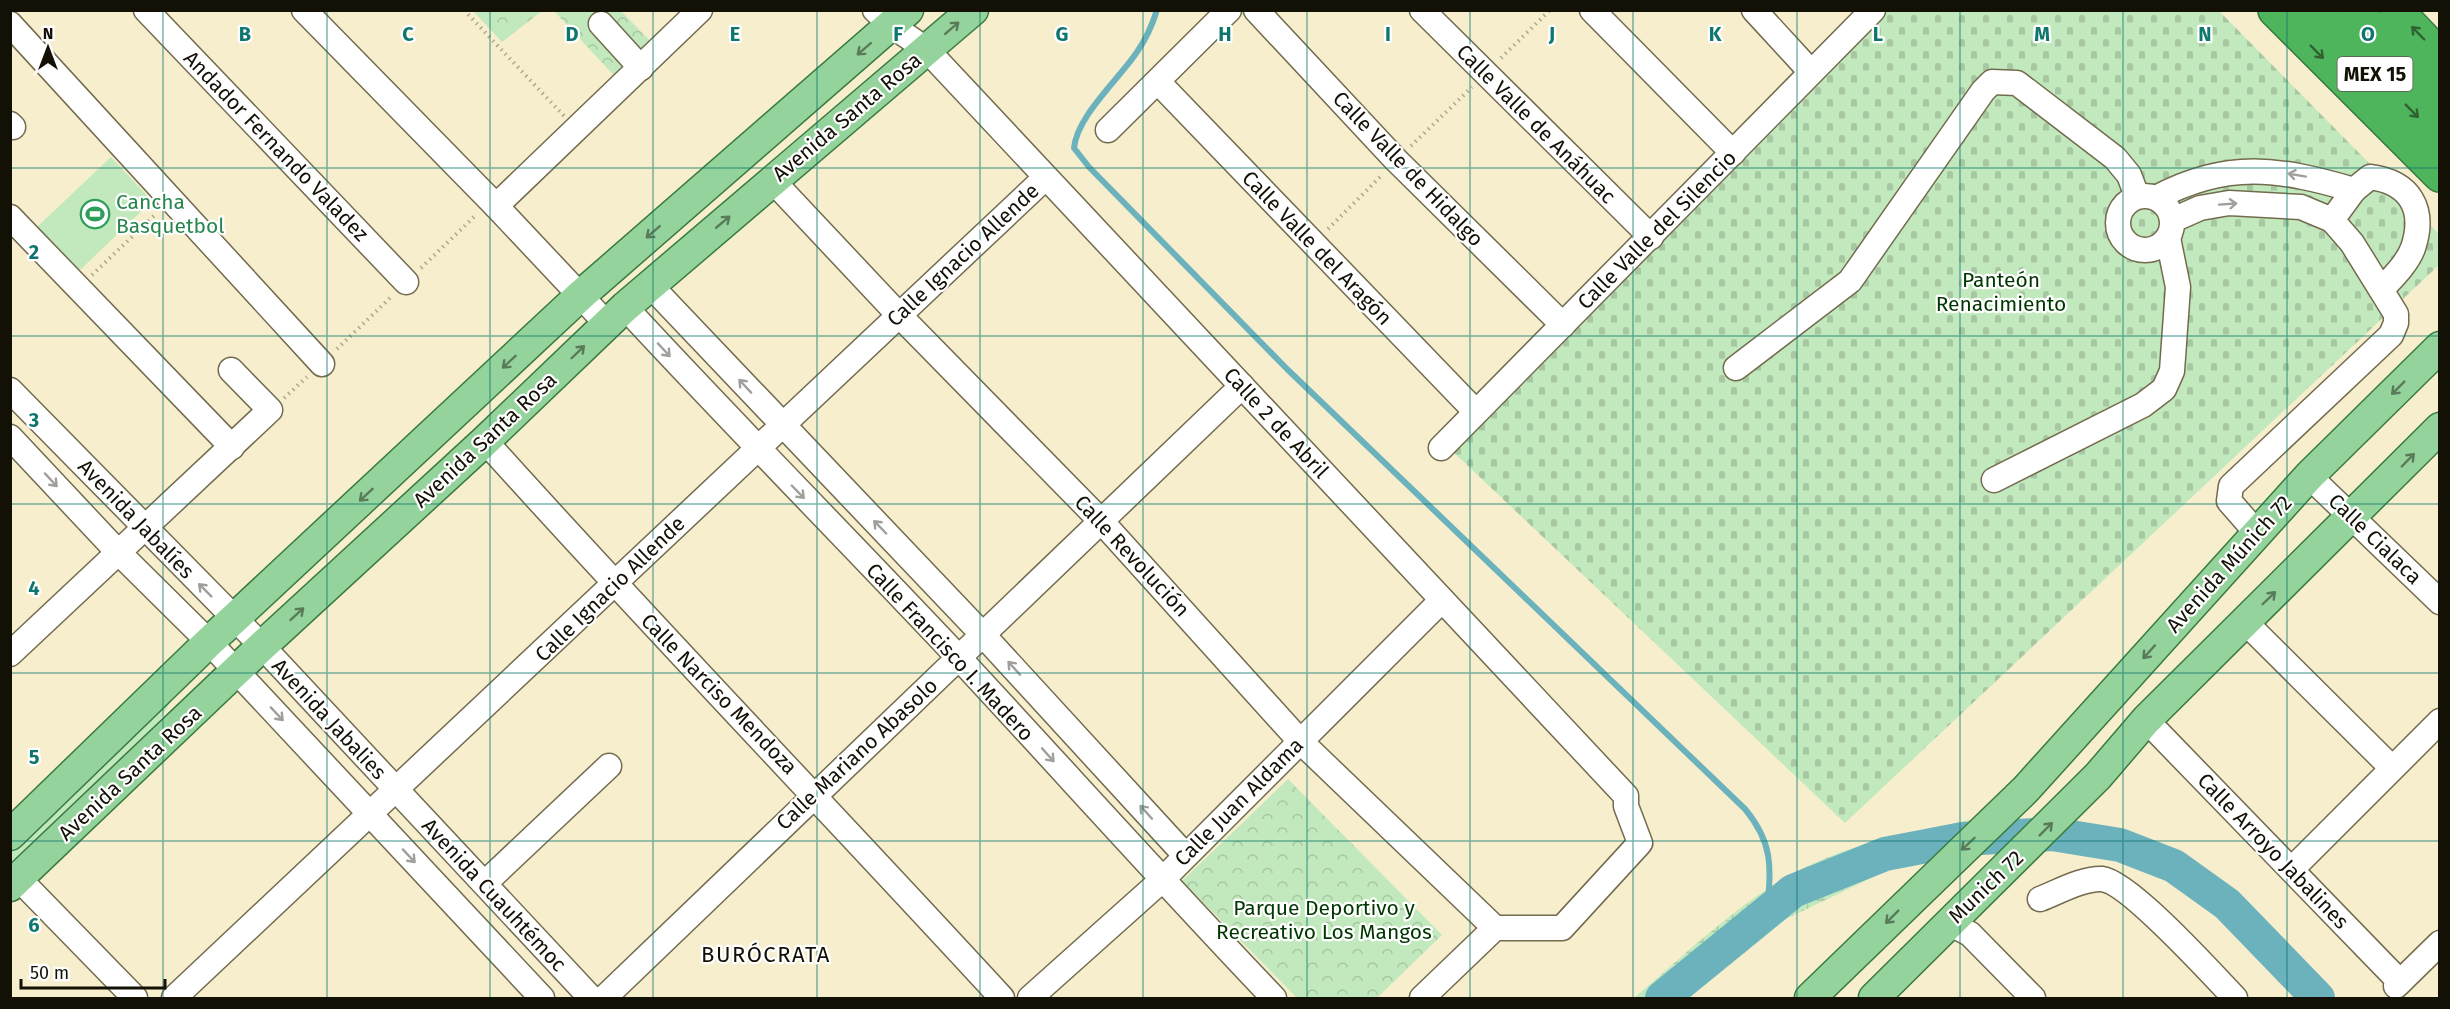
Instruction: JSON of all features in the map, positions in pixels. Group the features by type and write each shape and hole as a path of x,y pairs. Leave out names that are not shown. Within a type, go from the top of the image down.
{"highway":[{"path":"2275,10 2439,175"},
{"name":"MEX 15","path":"2311,10 2439,138"},
{"name":"MEX 15","path":"2353,10 2439,97"},
{"path":"2396,10 2439,56"}],"main road":[{"name":"Avenida Santa Rosa","path":"14,882 262,646 485,441 650,285 973,10"},
{"name":"Avenida Santa Rosa","path":"10,835 234,618 581,295 891,15"},
{"name":"Avenida Múnich 72","path":"2026,789 2309,476 2439,347"},
{"path":"2146,720 2353,517 2439,428"},
{"name":"Munich 72","path":"1874,999 2098,776 2146,720"},
{"name":"Munich 72","path":"1810,999 1933,876 2026,789"}],"street":[{"name":"Andador Fernando Valadez","path":"146,10 406,282"},
{"name":"Calle Francisco I. Madero","path":"304,10 581,295 616,316 756,449 959,658 1161,880 1274,999"},
{"path":"496,206 700,10"},
{"path":"1108,130 1229,10"},
{"name":"Calle Valle de Hidalgo","path":"1256,10 1396,160 1563,325"},
{"name":"Calle Valle de Anáhuac","path":"1422,10 1650,237"},
{"path":"1592,10 1733,153"},
{"path":"1754,10 1811,72"},
{"name":"Calle Valle del Silencio","path":"1441,448 1873,10"},
{"name":"Calle 2 de Abril","path":"891,15 927,50 1626,796 1626,806 1640,843 1562,928 1495,928"},
{"path":"10,24 322,364"},
{"path":"601,24 641,68"},
{"name":"Calle Valle del Aragón","path":"1158,82 1476,412"},
{"path":"1736,368 1850,281 1992,82 2017,83 2115,158 2147,197 2170,211 2170,229 2178,287 2172,371 2164,388 2143,405 1994,480"},
{"path":"2257,534 2229,501 2230,486 2391,334 2397,323 2396,314 2352,243 2332,220 2301,207 2229,203 2200,208 2170,229 2153,249 2134,248 2126,242 2120,235 2118,216 2129,200 2147,197 2185,182 2231,172 2280,172 2354,190"},
{"path":"2332,220 2354,190 2370,177 2390,179 2409,193 2417,218 2413,249 2402,267 2381,290"},
{"name":"Calle Ignacio Allende","path":"174,999 369,813 397,791 615,586 756,449 1045,178"},
{"name":"Calle Revolución","path":"772,180 898,315 1102,522 1300,741 1495,928"},
{"path":"10,217 232,447"},
{"name":"Calle Francisco I. Madero","path":"650,285 984,636 1185,855"},
{"path":"10,654 117,551 145,529 270,410 231,370"},
{"name":"Calle Mariano Abasolo","path":"604,999 814,794 984,636 1242,386"},
{"name":"Avenida Jabalíes","path":"10,390 262,646"},
{"name":"Avenida Jabalíes","path":"10,437 117,551 237,671"},
{"name":"Calle Narciso Mendoza","path":"485,441 615,586 814,794 1002,999"},
{"name":"Calle Cialaca","path":"2309,476 2439,602"},
{"name":"Calle Juan Aldama","path":"1030,999 1161,880 1442,600"},
{"path":"2245,622 2392,768"},
{"name":"Avenida Jabalies","path":"262,646 397,791"},
{"name":"Avenida Jabalies","path":"237,671 369,813"},
{"name":"Calle Arroyo Jabalines","path":"2146,720 2292,869 2398,984 2439,943"},
{"path":"2292,869 2439,721"},
{"path":"485,884 609,766"},
{"name":"Avenida Cuauhtémoc","path":"397,791 591,999"},
{"name":"Avenida Cuauhtémoc","path":"369,813 542,999"},
{"path":"2040,899 2092,880 2112,882 2168,928 2235,999"},
{"path":"14,882 135,999"},
{"path":"1949,923 1970,934 2033,999"},
{"path":"1422,999 1495,928"}],"path":[{"path":"464,10 576,129"},
{"path":"1313,244 1550,10"},
{"path":"78,288 172,198"},
{"path":"270,410 322,364"}],"green space":[{"path":"473,10 542,11 502,42"},
{"path":"554,11 621,11 657,48 621,83"},
{"name":"Panteón Renacimiento","path":"1885,11 2219,11 2439,234 2439,265 1845,823 1449,448"},
{"name":"Cancha Basquetbol","path":"111,157 152,201 78,272 37,227"},
{"path":"202,648 136,761 11,884 11,835"},
{"name":"Parque Deportivo y Recreativo Los Mangos","path":"1288,779 1442,935 1377,998 1297,998 1182,881"},
{"path":"1979,818 2052,834 1974,855 1896,866 1786,919 1689,998 1634,998 1719,925 1764,891 1787,877 1852,848 1894,836"}],"waterway":[{"path":"1157,10 1140,47 1083,123 1074,148 1089,167 1287,369 1745,809 1766,845 1769,869 1767,911"},
{"path":"1662,998 1793,891 1885,854 1963,839 2052,834 2120,845 2174,866 2227,904 2318,998"}],"place":[{"name":"Cancha Basquetbol","path":"95,214"}],"district":[{"name":"BURÓCRATA","path":"766,954"}]}
